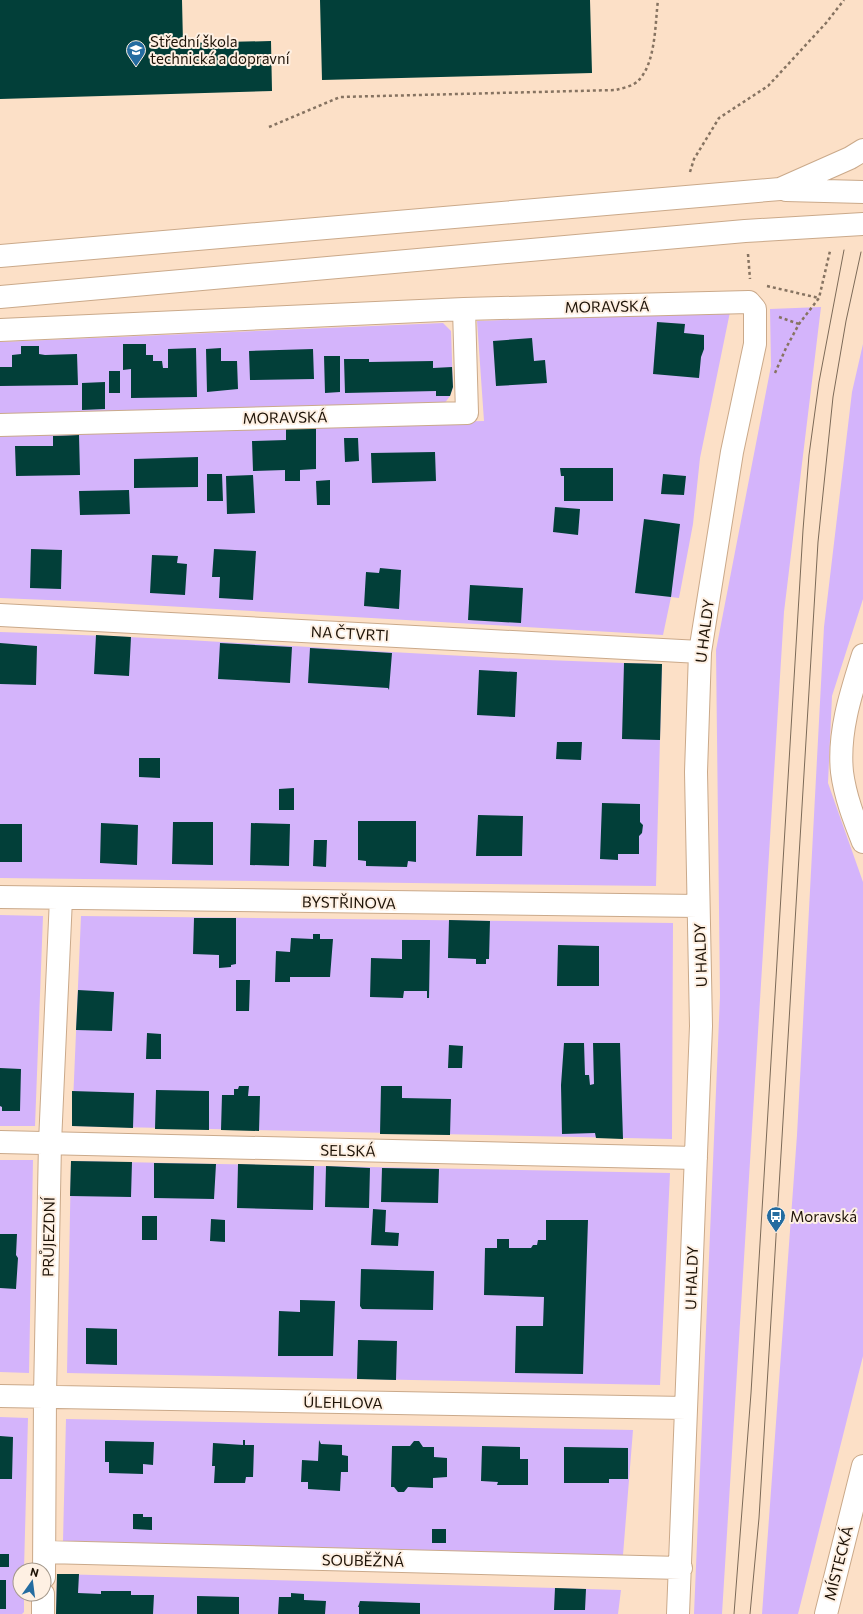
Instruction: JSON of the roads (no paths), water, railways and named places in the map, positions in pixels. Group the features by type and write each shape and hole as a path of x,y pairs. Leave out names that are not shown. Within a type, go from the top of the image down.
{"main road":[{"path":"780,189 850,158 863,150"},
{"path":"0,256 780,189 863,192"},
{"path":"0,297 745,232 863,224"},
{"name":"MORAVSKÁ","path":"0,330 750,295"},
{"name":"U HALDY","path":"678,1614 681,1568 701,1020 696,772 700,652 728,474 755,344 755,309 750,295"},
{"name":"MORAVSKÁ","path":"0,425 467,413 464,309"},
{"name":"NA ČTVRTI","path":"0,615 700,652"},
{"path":"861,829 845,788 842,771 842,751 847,710 863,655"},
{"name":"BYSTŘINOVA","path":"0,897 698,906"},
{"name":"PRŮJEZDNÍ","path":"45,1562 44,1396 50,1143 62,898"},
{"name":"SELSKÁ","path":"0,1142 696,1158"},
{"name":"ÚLEHLOVA","path":"0,1396 686,1408"},
{"name":"MÍSTECKÁ","path":"826,1614 863,1466"},
{"name":"SOUBĚŽNÁ","path":"45,1552 681,1568"},
{"path":"43,1602 43,1614"}],"tram line":[{"path":"734,1614 751,1393 803,530 809,455 819,382 844,250"},
{"path":"750,1614 759,1518 818,542 833,397 846,321 861,252"}],"place":[{"name":"Střední škola technická a dopravní","path":"136,67"},
{"name":"Moravská","path":"776,1233"}]}
